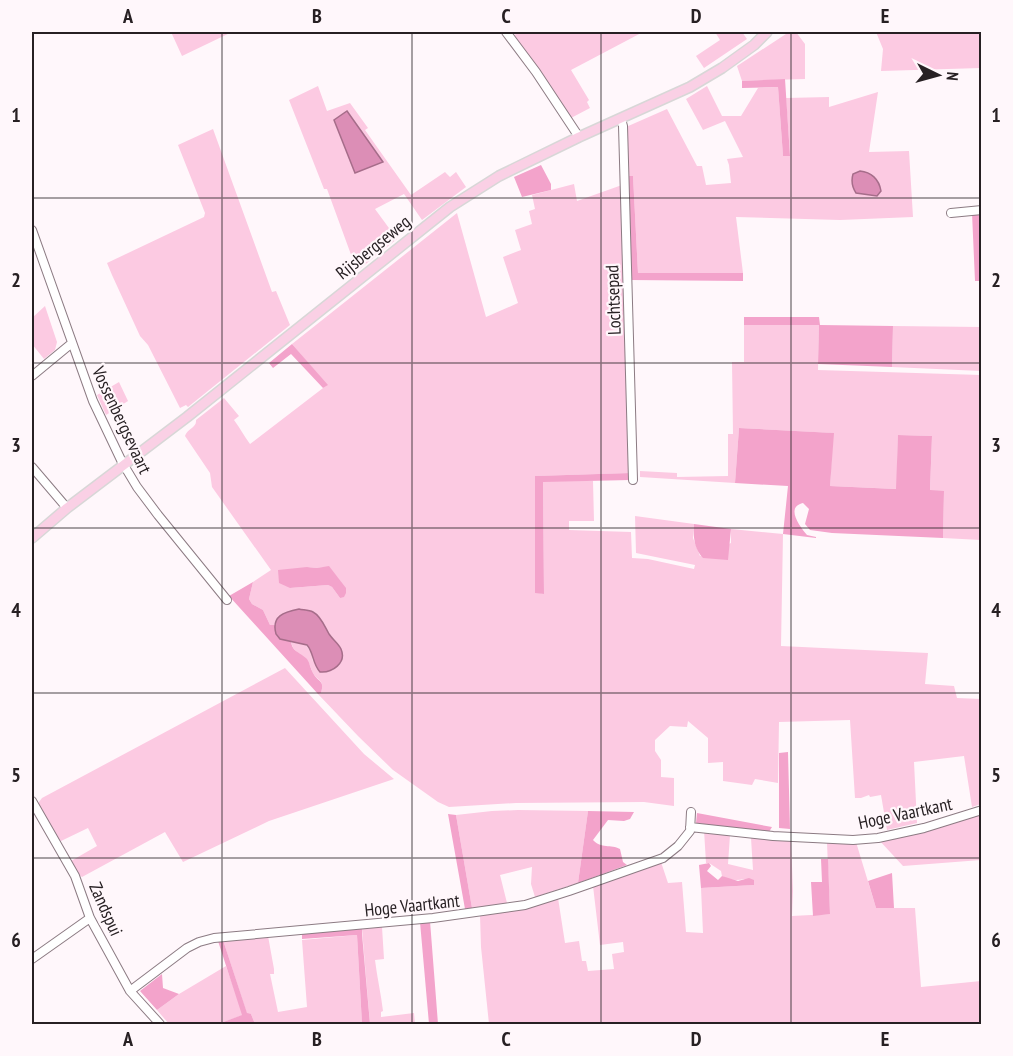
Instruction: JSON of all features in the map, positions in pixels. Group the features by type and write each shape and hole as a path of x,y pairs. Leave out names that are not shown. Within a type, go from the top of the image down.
{"main road":[{"name":"Rijsbergseweg","path":"32,538 450,207 499,176 690,87 722,68 754,45 767,32"}],"street":[{"path":"506,32 579,137"},
{"name":"Lochtsepad","path":"621,119 633,480"},
{"path":"951,213 981,210"},
{"name":"Vossenbergsevaart","path":"32,230 93,401 124,465 158,515 227,600"},
{"path":"32,376 72,343"},
{"path":"32,467 67,508"},
{"name":"Zandspui","path":"32,801 75,876 90,918 130,991 160,1024"},
{"name":"Hoge Vaartkant","path":"130,991 187,948 214,938 422,919 525,905 663,858 678,846 690,831 690,826 773,836 853,840 878,838 924,828 981,810"},
{"path":"690,826 691,812"},
{"path":"32,959 90,918"}],"shaded area":[{"path":"171,32 232,32 182,56"},
{"path":"521,32 643,32 571,70 589,100 587,102 590,108 571,118 514,35"},
{"path":"715,32 742,32 747,39 704,68 696,56 720,40"},
{"path":"789,32 796,32 805,44 805,79 742,81 737,66"},
{"path":"876,32 981,32 981,68 881,71 883,49"},
{"path":"785,79 790,156 783,156 778,87 742,88 742,81"},
{"path":"318,86 327,111 350,103 368,128 365,130 411,195 445,172 450,177 456,172 466,187 422,220 404,194 375,209 397,239 357,271 327,189 324,189 289,100"},
{"path":"707,86 722,116 741,116 758,88 778,87 783,156 790,155 786,98 829,97 829,107 878,92 869,152 909,151 913,217 840,220 736,217 743,273 638,273 633,176 627,176 626,127 667,109 697,166 702,166 706,185 731,183 727,159 743,157 725,121 703,130 686,99"},
{"path":"347,111 383,162 355,173 334,120"},
{"path":"213,129 272,292 276,291 290,325 188,407 186,405 180,408 148,345 140,336 107,263 204,217 205,213 178,145"},
{"path":"541,165 551,184 551,190 522,197 514,177"},
{"path":"860,171 871,175 876,180 881,191 877,196 856,193 852,177"},
{"path":"627,176 633,176 638,273 743,273 743,281 630,280"},
{"path":"574,184 577,201 622,185 630,473 535,476 535,592 544,594 543,481 593,481 594,521 569,521 569,530 631,532 632,558 648,559 694,569 695,565 636,553 635,516 694,524 693,538 700,556 731,543 731,529 783,534 781,646 928,653 925,684 954,686 957,698 981,699 981,804 972,807 964,756 914,762 917,823 887,830 881,795 855,798 850,720 779,722 778,783 755,779 752,785 723,781 723,762 708,763 708,738 688,721 687,727 670,726 655,740 655,751 661,760 661,777 674,778 674,806 644,802 516,803 449,807 438,802 393,770 318,694 321,693 322,683 315,676 307,661 293,648 291,641 306,645 312,654 313,662 329,635 327,629 314,612 299,609 276,621 275,625 270,625 263,610 252,604 249,599 253,582 271,570 212,487 210,473 185,436 195,425 196,420 224,398 239,416 234,420 250,444 327,385 292,344 457,213 486,317 518,303 503,257 521,250 515,230 532,224 529,211 535,209 532,195","holes":["307,567 329,567 341,582 340,598 328,585 290,588"]},
{"path":"981,212 981,281 975,281 972,213"},
{"path":"45,306 57,342 55,350 44,359 32,344 32,318"},
{"path":"744,317 819,317 820,325 893,326 892,367 818,364 819,325 744,325"},
{"path":"744,325 819,325 818,370 981,375 981,540 943,538 944,492 930,491 932,436 898,435 897,489 830,486 833,433 739,428 735,483 640,477 640,471 677,473 677,477 728,476 728,434 733,434 732,362 744,362"},
{"path":"893,326 981,327 981,371 892,367"},
{"path":"292,344 328,385 323,388 291,354 273,368 269,363"},
{"path":"119,382 128,401 106,415 97,395"},
{"path":"739,428 834,433 830,486 896,489 898,435 932,436 930,490 944,491 943,538 810,530 805,524 809,509 803,503 795,509 796,517 807,535 816,538 783,534 788,486 735,483"},
{"path":"630,473 630,480 543,482 544,594 535,593 535,476"},
{"path":"694,524 731,529 728,560 703,558 695,542"},
{"path":"329,566 346,588 344,597 340,598 328,585 290,588 279,583 278,570"},
{"path":"253,582 249,599 252,604 263,610 270,625 275,625 276,634 280,639 291,641 295,650 307,659 313,673 322,683 321,693 318,694 229,596"},
{"path":"299,609 316,614 340,647 342,659 334,669 320,672 307,645 280,639 276,634 277,619 284,613"},
{"path":"285,668 364,754 394,779 269,821 183,862 165,832 82,877 79,875 71,861 97,846 88,828 61,841 57,838 39,805 42,798"},
{"path":"788,752 790,829 779,828 779,753"},
{"path":"518,810 588,811 578,883 535,897 531,884 532,867 500,875 507,903 472,908 456,815"},
{"path":"588,811 634,812 630,819 624,821 608,820 593,840 599,844 620,849 623,862 627,865 578,883"},
{"path":"697,813 772,827 769,832 696,823"},
{"path":"981,813 981,860 903,866 879,840"},
{"path":"448,814 456,815 472,908 465,909"},
{"path":"704,830 730,835 728,864 753,870 751,838 791,841 792,916 830,914 827,843 856,842 876,908 915,908 921,987 981,981 981,1024 489,1024 480,915 558,898 565,943 579,941 582,961 586,961 588,971 614,969 612,954 624,952 623,942 600,945 593,886 661,862 668,883 682,882 686,932 703,933 701,888 754,885 744,879 735,880 722,876 721,871 706,863"},
{"path":"821,859 828,859 830,914 813,916 811,882 822,882"},
{"path":"709,863 711,866 707,871 718,880 722,876 738,881 749,878 754,880 754,885 701,888 699,865"},
{"path":"892,873 894,908 876,908 868,881"},
{"path":"430,921 438,1024 429,1024 420,922"},
{"path":"382,927 384,959 375,960 383,1011 381,1017 414,1013 415,1024 370,1024 362,929"},
{"path":"362,928 370,1024 362,1024 357,935 302,939 302,934"},
{"path":"357,935 362,1024 255,1024 251,1014 247,1014 223,940 268,936 274,969 274,974 270,974 278,1012 307,1007 302,940"},
{"path":"223,940 247,1013 251,1014 255,1024 218,1024 242,1015 218,941"},
{"path":"226,966 243,1015 218,1024 169,1024 157,1010 179,994"},
{"path":"162,974 163,988 179,994 157,1010 140,991"}]}
